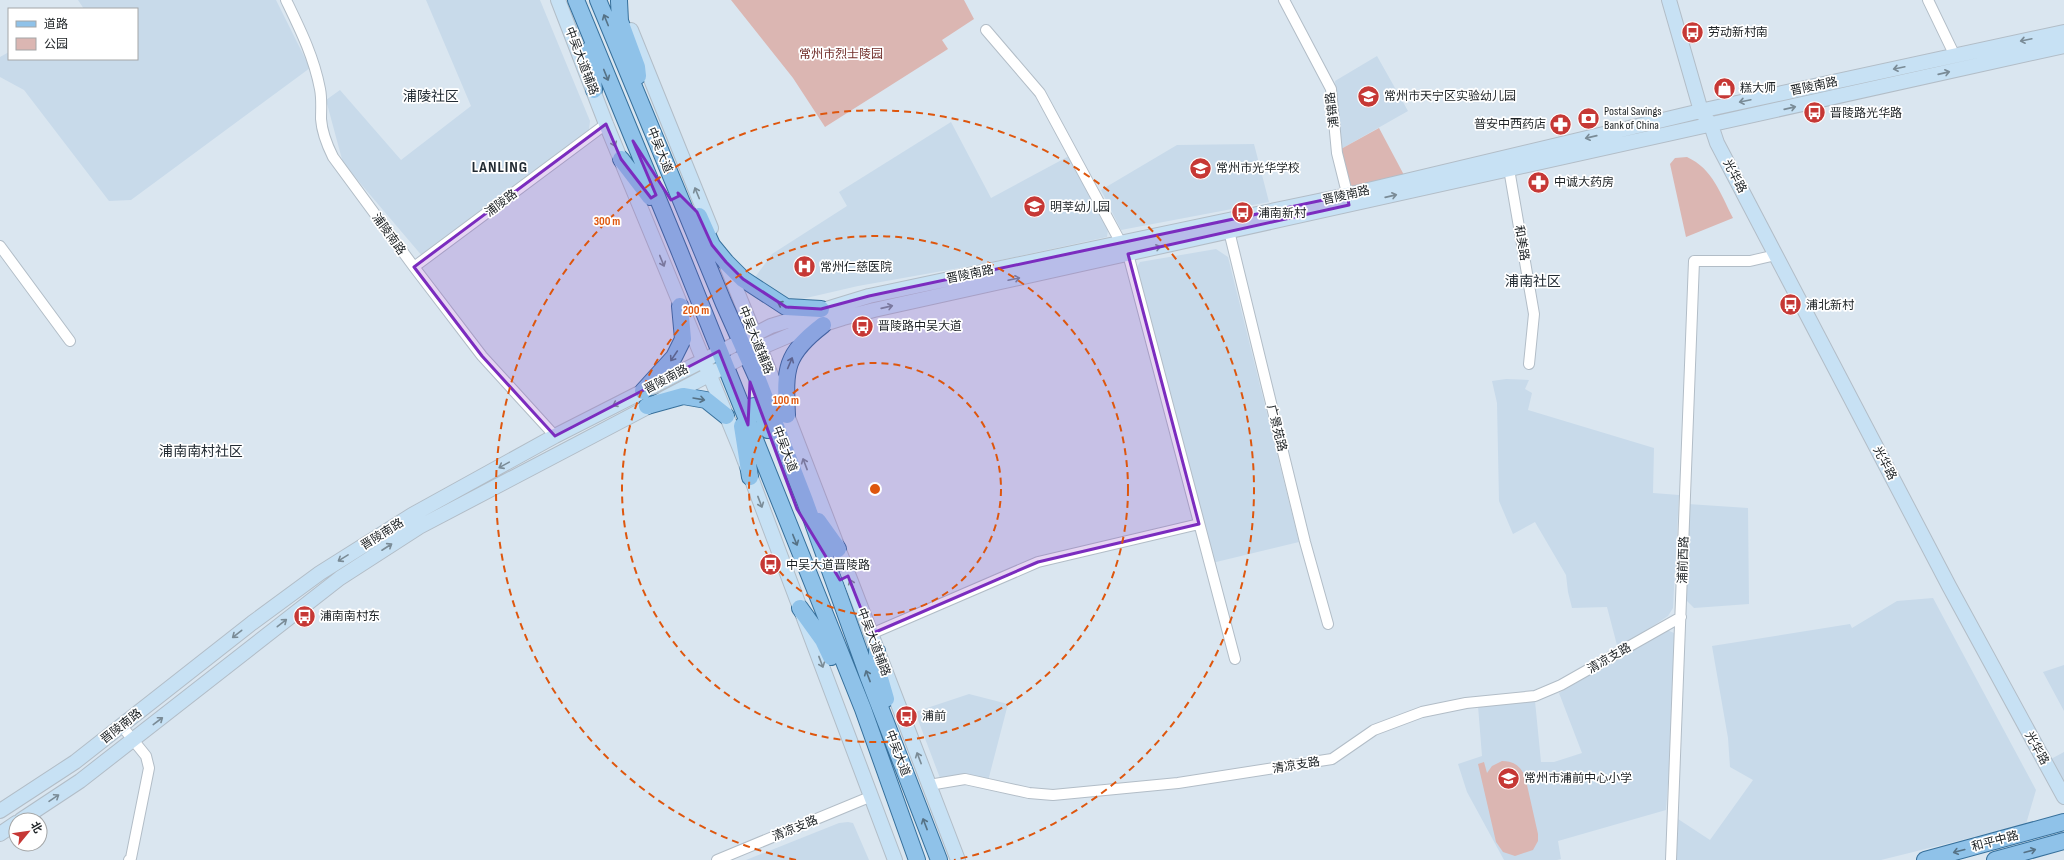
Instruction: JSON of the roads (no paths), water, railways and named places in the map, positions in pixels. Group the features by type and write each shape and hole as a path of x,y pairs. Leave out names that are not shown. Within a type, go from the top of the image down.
{"main road":[{"name":"中吴大道辅路","path":"558,0 606,124 750,477 895,860"},
{"path":"576,0 578,20 591,53 594,90"},
{"name":"中吴大道","path":"576,0 679,250 848,675 863,709 916,858"},
{"name":"中吴大道","path":"598,0 724,304 747,336 753,351 805,501 831,551 894,744 939,860"},
{"name":"中吴大道辅路","path":"619,0 726,262 747,336"},
{"path":"619,0 620,21 637,67 641,103"},
{"name":"光华路","path":"1669,0 1717,143 1949,586 2064,797"},
{"name":"光华路","path":"1679,0 1705,110"},
{"name":"晋陵南路","path":"0,812 75,762 252,623 320,573 412,515 555,436 645,398 709,374 753,351 795,334 843,318 1124,248 1229,232 1348,200 1705,110 2064,32"},
{"name":"晋陵南路","path":"33,812 80,781 340,578 419,527 645,398 702,359 747,336 821,309 869,296 1124,248 1348,200 1509,169 2064,46"},
{"path":"633,141 668,195 713,304 720,314 724,313 724,304"},
{"path":"621,159 650,196 668,239 679,250"},
{"path":"678,193 697,212 712,245 743,279 786,307 821,309"},
{"path":"645,398 674,357 683,339 680,306"},
{"path":"786,415 785,376 791,360 804,340 823,325"},
{"name":"中吴大道辅路","path":"753,351 786,415 831,551 871,634 958,860"},
{"path":"645,398 682,396 706,400 726,416"},
{"path":"738,400 750,477"},
{"path":"748,425 749,407 754,406 763,416 797,509 831,551"},
{"path":"800,608 823,640 844,687 863,709"},
{"path":"877,651 877,668 885,689 894,744"},
{"path":"848,675 872,714 899,790 906,798 910,797 911,787"},
{"path":"0,800 75,762"},
{"name":"和平中路","path":"1925,860 2064,822"},
{"path":"916,858 915,843 919,841 927,848 932,860"},
{"name":"和平中路","path":"1995,860 2064,841"}],"street":[{"name":"浦陵南路","path":"286,0 309,49 320,88 322,102 321,120 326,143 333,157 482,356 555,436"},
{"name":"浦锦路","path":"1284,0 1331,89 1337,153 1348,200"},
{"path":"1928,0 1955,56"},
{"path":"986,30 1040,93 1124,248 1235,659"},
{"name":"浦陵路","path":"414,267 606,124"},
{"name":"和美路","path":"1509,169 1534,314 1529,364"},
{"name":"广景苑路","path":"1229,232 1305,542 1328,624"},
{"path":"0,246 70,341"},
{"name":"浦前西路","path":"1671,860 1694,261 1750,261 1776,255"},
{"path":"871,634 1038,562 1198,524"},
{"name":"清凉支路","path":"929,785 965,780 1029,793 1053,795 1178,783 1332,759 1374,730 1422,712 1466,703 1535,696 1561,685 1680,617"},
{"path":"121,725 132,741 146,756 149,768 133,859"},
{"name":"清凉支路","path":"717,860 872,796"}],"place":[{"name":"劳动新村南","path":"1692,32"},
{"name":"糕大师","path":"1724,88"},
{"name":"常州市天宁区实验幼儿园","path":"1368,96"},
{"name":"晋陵路光华路","path":"1814,113"},
{"name":"Postal Savings Bank of China","path":"1589,118"},
{"name":"普安中西药店","path":"1561,124"},
{"name":"常州市光华学校","path":"1200,168"},
{"name":"中诚大药房","path":"1539,182"},
{"name":"明莘幼儿园","path":"1035,207"},
{"name":"浦南新村","path":"1242,213"},
{"name":"常州仁慈医院","path":"804,267"},
{"name":"浦北新村","path":"1791,305"},
{"name":"晋陵路中吴大道","path":"863,326"},
{"name":"中吴大道晋陵路","path":"771,565"},
{"name":"浦南南村东","path":"304,616"},
{"name":"浦前","path":"907,716"},
{"name":"常州市浦前中心小学","path":"1509,778"}],"district":[{"name":"浦陵社区","path":"431,96"},
{"name":"LANLING","path":"500,166"},
{"name":"浦南社区","path":"1533,281"},
{"name":"浦南南村社区","path":"201,451"}],"park label":[{"name":"常州市烈士陵园","path":"841,54"}]}
